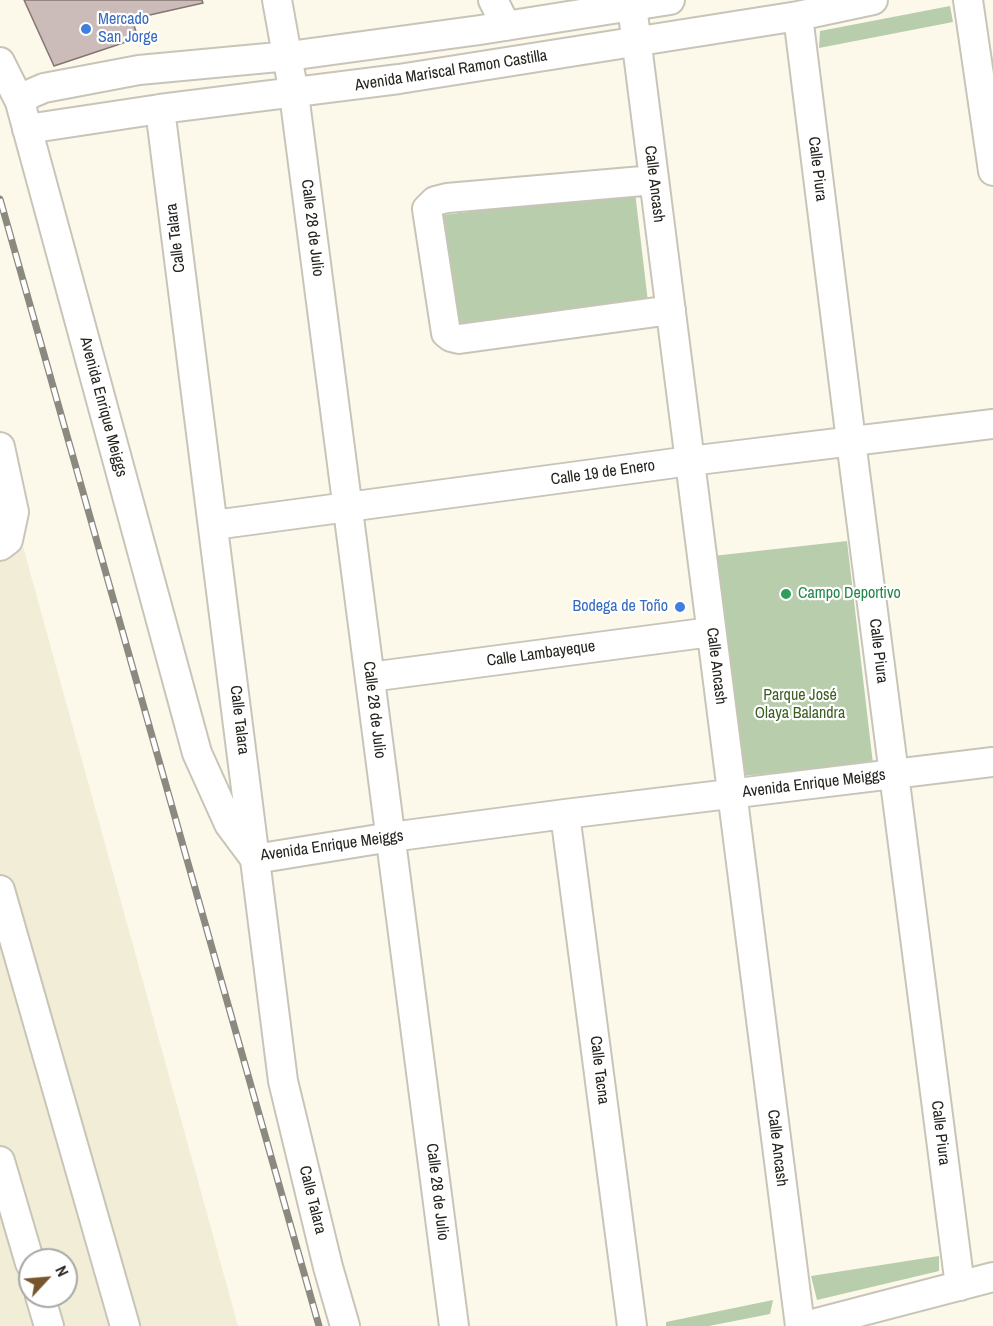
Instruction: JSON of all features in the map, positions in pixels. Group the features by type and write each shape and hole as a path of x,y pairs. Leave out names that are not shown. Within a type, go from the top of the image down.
{"street":[{"name":"Calle 28 de Julio","path":"278,0 289,56 454,1326"},
{"path":"493,0 506,26"},
{"path":"23,116 30,94 44,88 139,70 289,56 506,26 670,0"},
{"name":"Avenida Mariscal Ramon Castilla","path":"23,116 160,109 294,94 798,16 873,0"},
{"path":"968,0 993,171"},
{"name":"Calle Ancash","path":"632,6 800,1326"},
{"name":"Calle Piura","path":"798,16 960,1286"},
{"name":"Avenida Enrique Meiggs","path":"0,62 23,116 197,753 229,824 255,859 391,837 993,762"},
{"name":"Calle Talara","path":"160,109 251,813 283,1081 345,1326"},
{"path":"654,180 447,198 435,201 427,209 446,333 451,337 459,339 670,310"},
{"name":"Calle 19 de Enero","path":"214,525 690,461 993,424"},
{"path":"0,447 14,512 8,540 0,546"},
{"name":"Calle Lambayeque","path":"370,677 711,632"},
{"name":"Calle Tacna","path":"566,814 632,1326"},
{"path":"0,890 125,1326"},
{"path":"0,1161 26,1248"},
{"path":"805,1326 993,1277"},
{"path":"44,1308 49,1326"}],"shaded area":[{"path":"0,463 238,1326 0,1326"}],"green space":[{"path":"950,6 953,22 819,48 820,31"},
{"path":"635,192 648,302 457,325 443,215"},
{"name":"Parque José Olaya Balandra","path":"847,541 873,764 742,776 713,556"},
{"path":"939,1256 939,1271 817,1300 811,1276"},
{"path":"773,1300 770,1314 709,1326 666,1326 666,1322"}],"building":[{"name":"Mercado San Jorge","path":"24,0 202,0 203,3 132,19 138,38 54,66"}],"railway":[{"path":"0,199 319,1326"}],"place":[{"name":"Mercado San Jorge","path":"86,29"},
{"name":"Campo Deportivo","path":"786,594"},
{"name":"Bodega de Toño","path":"680,607"}]}
